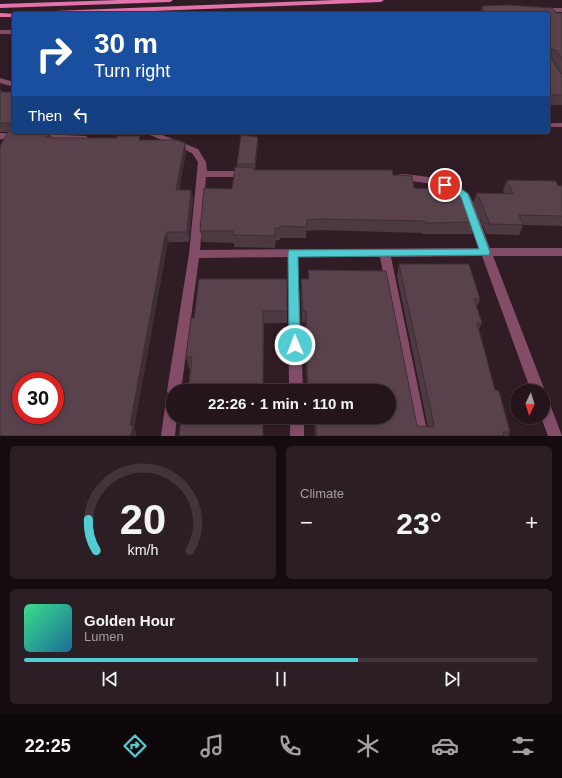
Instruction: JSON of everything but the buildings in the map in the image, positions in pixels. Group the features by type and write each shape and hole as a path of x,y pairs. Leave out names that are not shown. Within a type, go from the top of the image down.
{"main road":[{"path":"0,6 170,0"},
{"path":"79,12 381,0"},
{"path":"0,15 12,14"}],"street":[{"path":"535,11 560,10 562,16"},
{"path":"0,32 12,32"},
{"path":"0,80 12,84"},
{"path":"550,125 562,125"},
{"path":"0,136 96,139"},
{"path":"3,147 9,136"},
{"path":"145,136 175,142 195,151 202,162 194,254 175,384"},
{"path":"202,174 256,175"},
{"path":"388,177 411,178 436,182 454,188 465,196 535,384"},
{"path":"194,254 562,252"},
{"path":"293,253 296,384"},
{"path":"385,253 421,436"},
{"path":"550,422 555,436"},
{"path":"168,436 170,424"},
{"path":"297,424 297,436"}],"route":[{"path":"295,345 293,253 486,252 465,196 454,188 445,185"}]}
